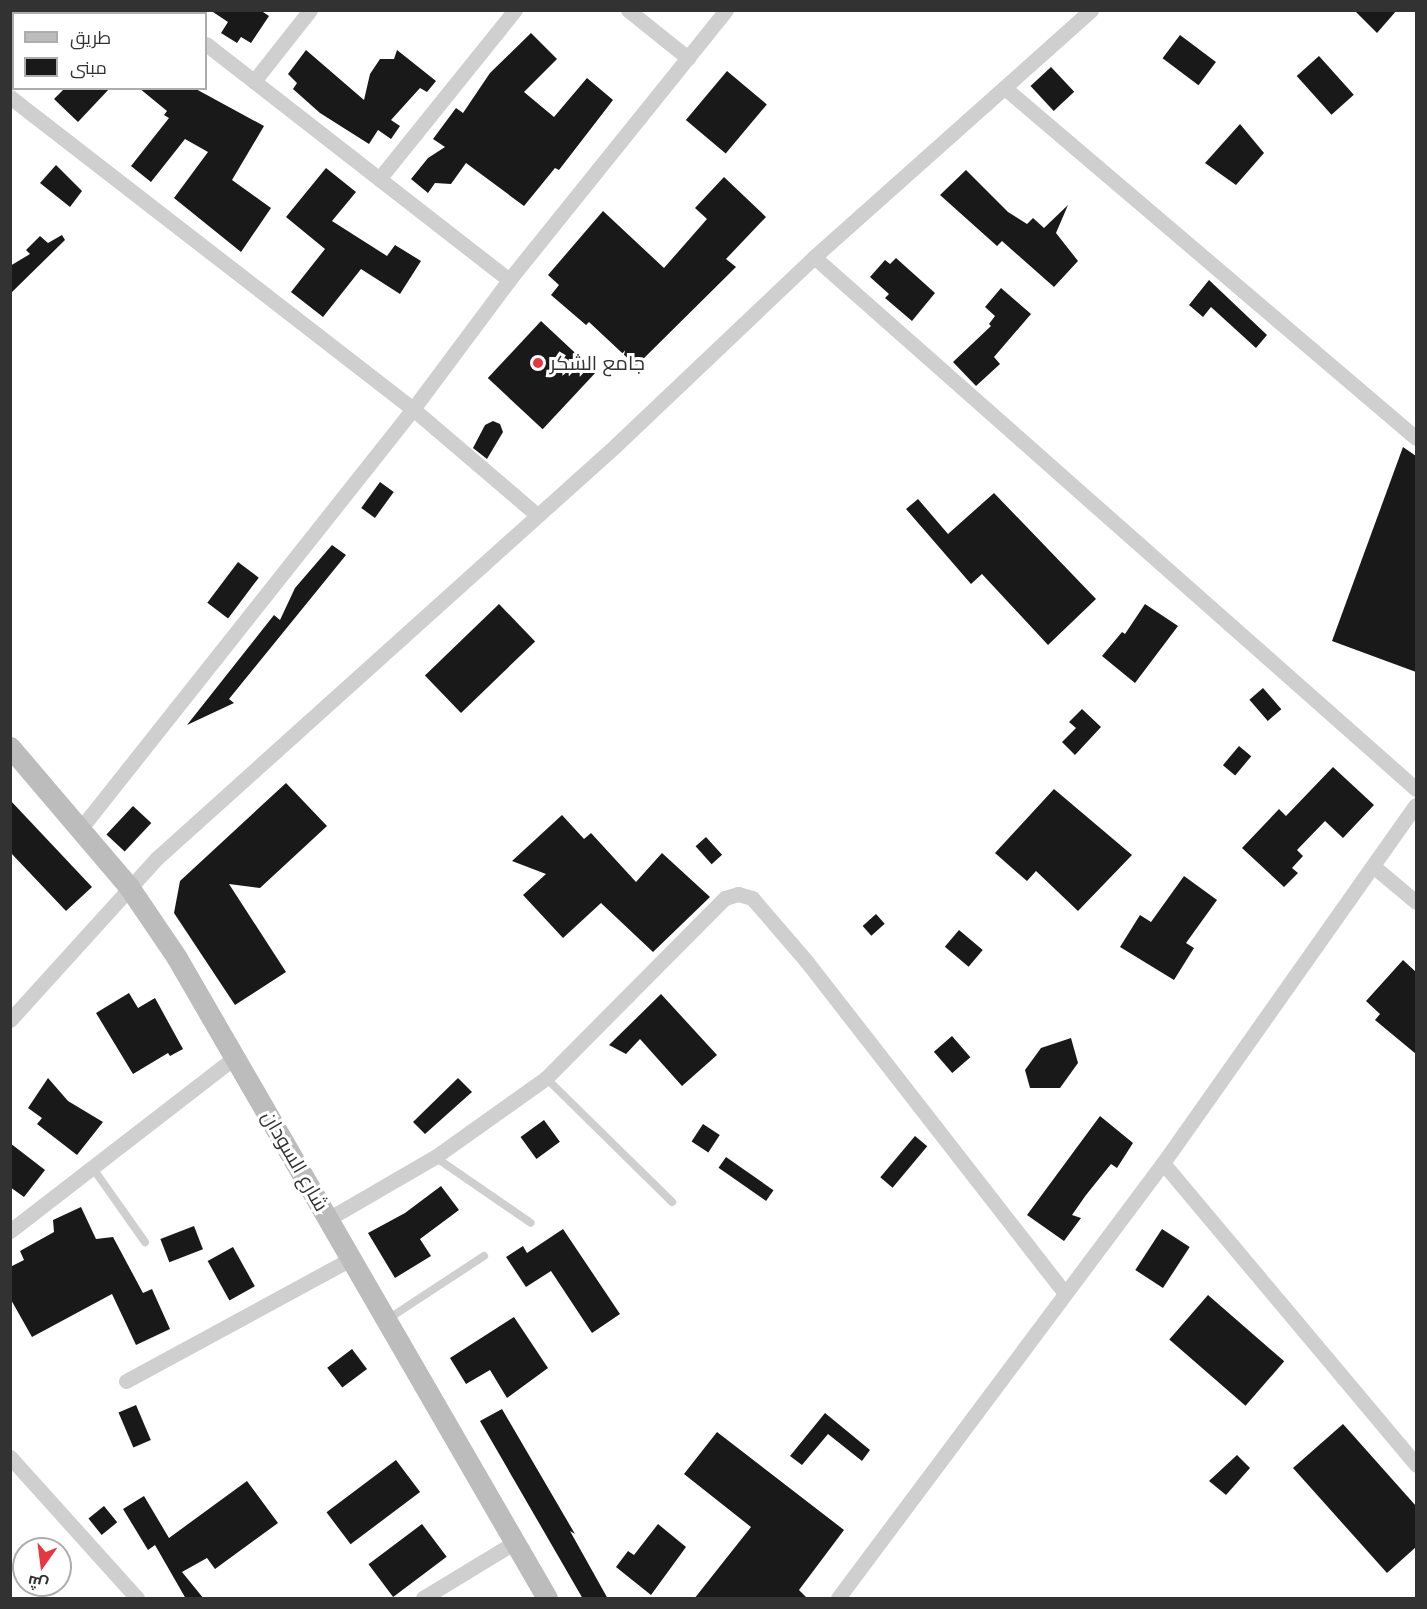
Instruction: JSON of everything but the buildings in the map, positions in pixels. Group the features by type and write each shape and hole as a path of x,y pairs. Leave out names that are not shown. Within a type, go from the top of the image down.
{"main road":[{"name":"شارع السودان","path":"10,747 129,887 177,958 328,1219 353,1258 547,1599"}],"street":[{"path":"254,81 310,10"},
{"path":"379,179 515,10"},
{"path":"628,10 688,58"},
{"path":"81,828 413,410 509,280 726,10"},
{"path":"10,1020 129,887 537,515 814,257 1006,89 1091,10"},
{"path":"207,45 509,280"},
{"path":"1006,89 1416,438"},
{"path":"10,97 413,410 537,515"},
{"path":"814,257 1416,789"},
{"path":"838,1599 1163,1163 1416,805"},
{"path":"1373,866 1416,902"},
{"path":"328,1219 435,1157 546,1078 725,898 746,895 807,962 1065,1294"},
{"path":"10,1231 235,1057"},
{"path":"1163,1163 1416,1465"},
{"path":"126,1381 353,1258"},
{"path":"10,1457 137,1599"},
{"path":"423,1599 515,1542"}],"lane":[{"path":"546,1078 672,1202"},
{"path":"435,1157 531,1223"},
{"path":"92,1167 145,1242"},
{"path":"388,1319 484,1256"}],"place":[{"name":"جامع الشكر","path":"538,363"}]}
